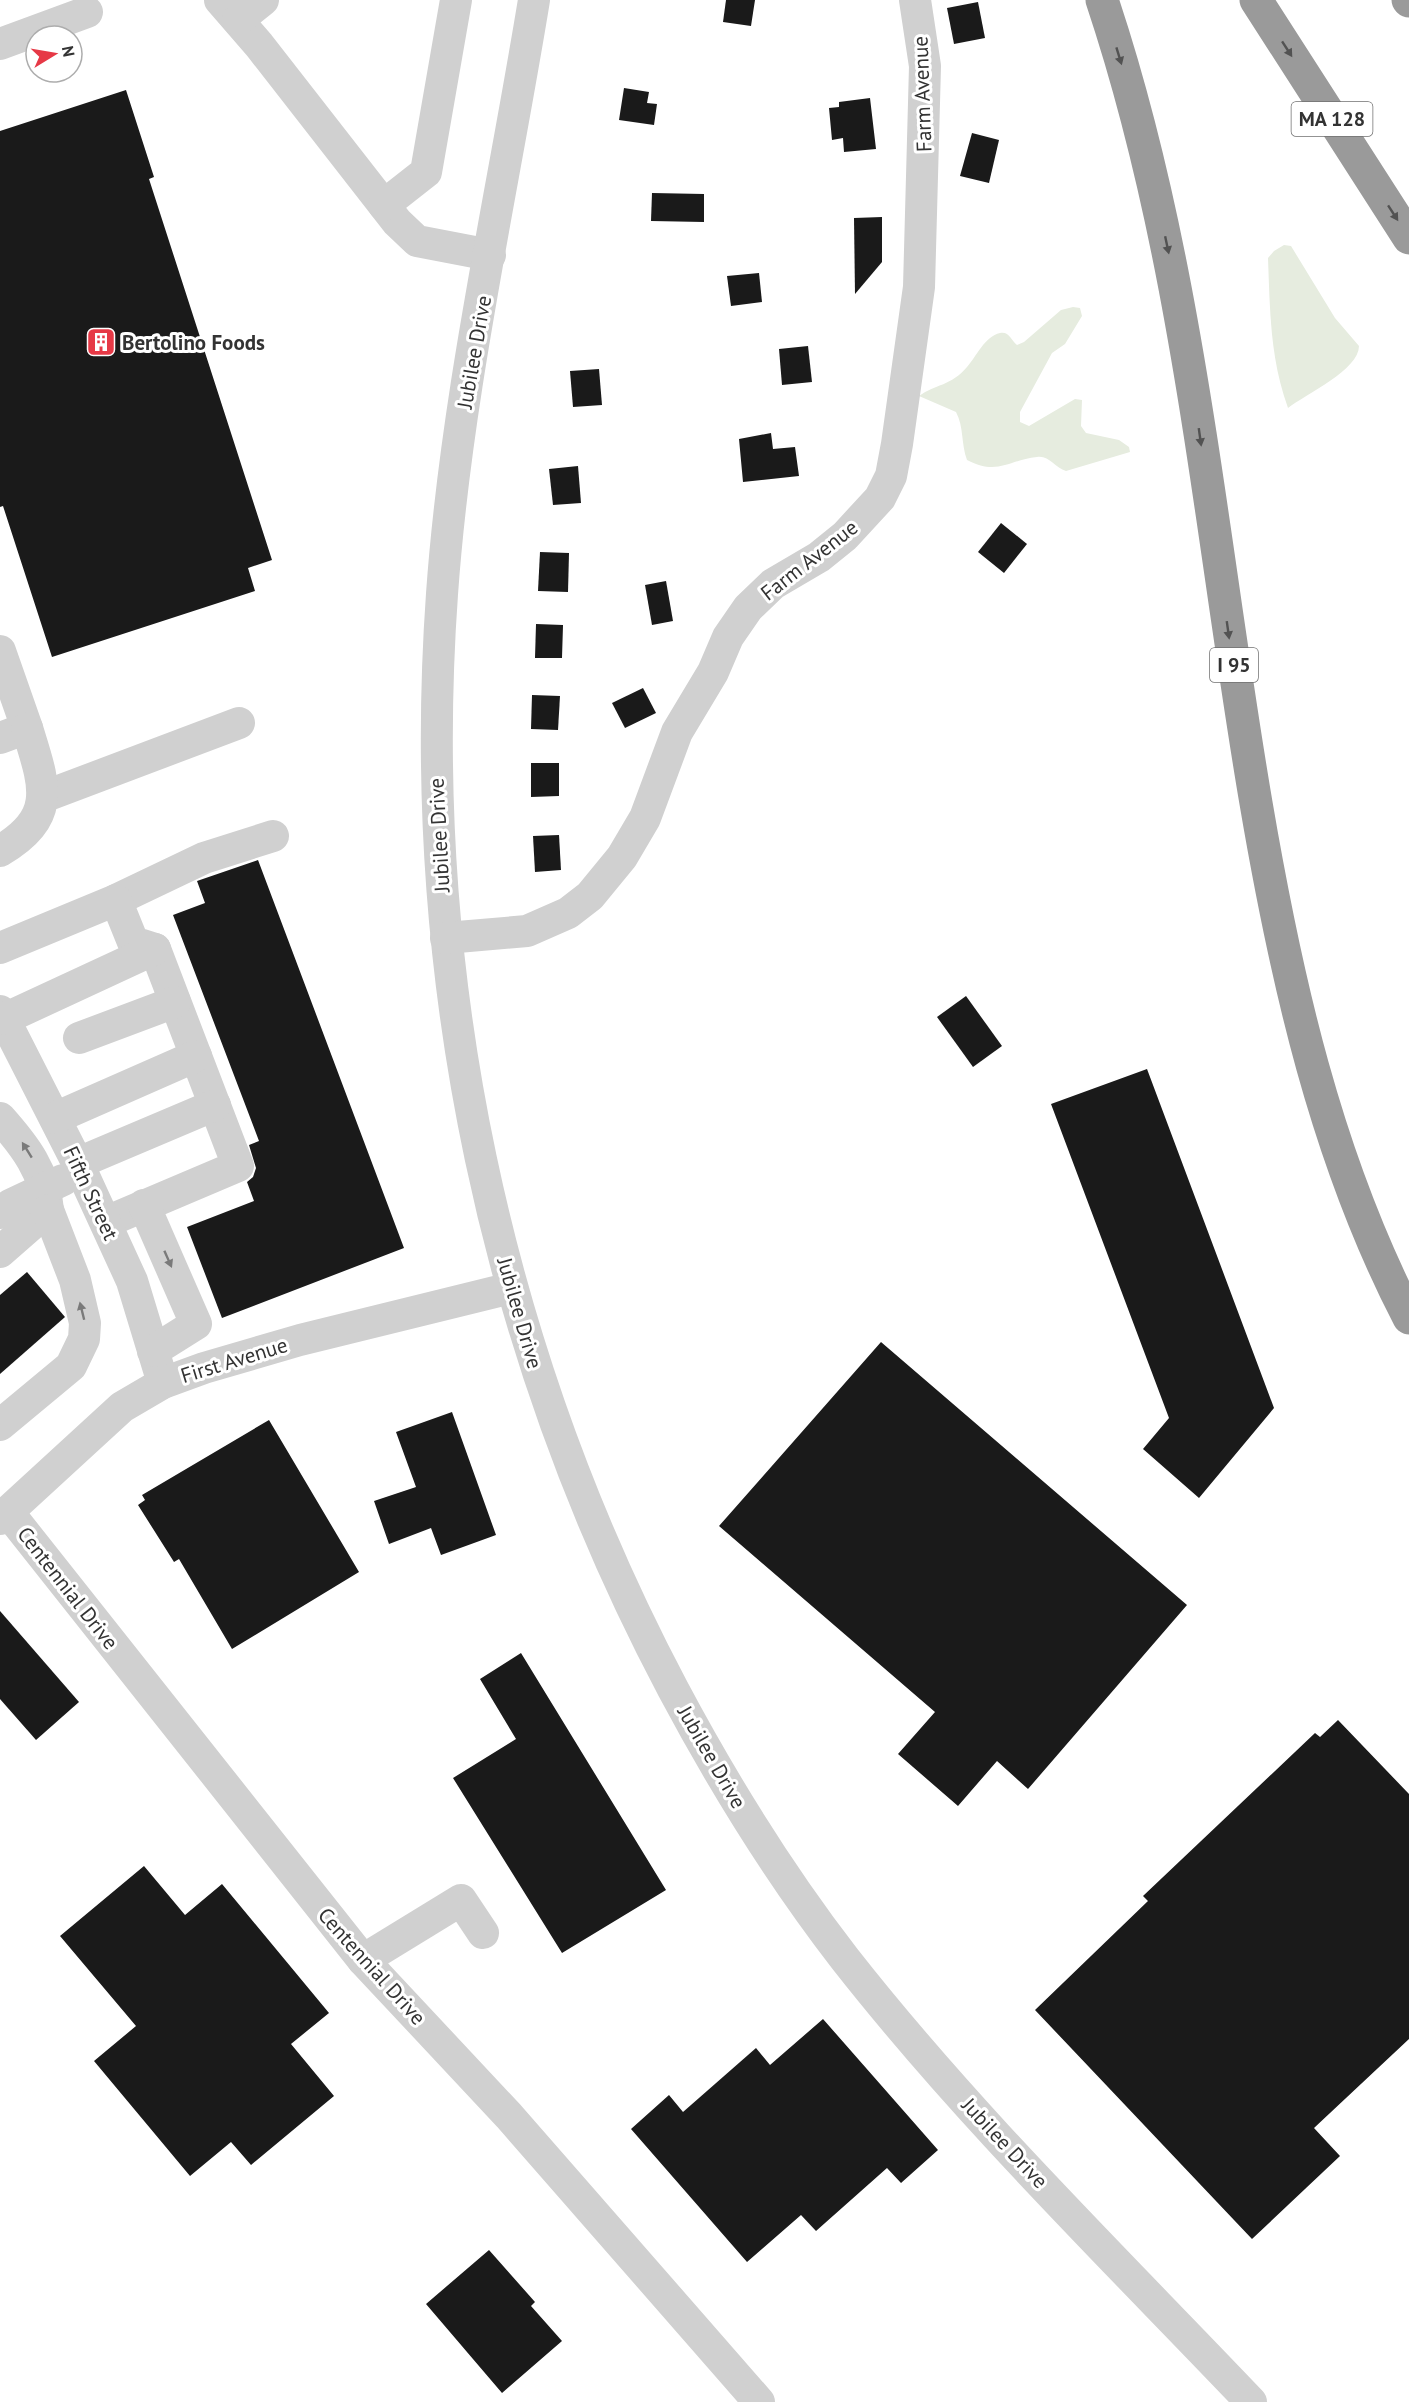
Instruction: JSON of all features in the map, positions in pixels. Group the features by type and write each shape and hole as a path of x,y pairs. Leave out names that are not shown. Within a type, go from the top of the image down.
{"highway":[{"name":"I 95","path":"1102,0 1134,105 1175,282 1241,713 1269,878 1303,1030 1339,1151 1380,1256 1409,1318"},
{"name":"MA 128","path":"1256,0 1409,238"}],"street":[{"path":"263,0 229,10 397,222 417,241 490,255"},
{"path":"384,206 426,172 456,0"},
{"name":"Jubilee Drive","path":"534,0 452,488 442,593 435,785 446,938 467,1095 487,1193 512,1288 561,1441 603,1545 634,1613 712,1762 756,1831 843,1956 926,2058 1251,2402"},
{"name":"Farm Avenue","path":"446,938 527,931 568,913 590,896 622,857 645,818 677,732 713,672 728,637 748,608 773,584 819,557 845,536 863,518 884,491 891,476 897,444 919,287 926,66 915,0"},
{"path":"0,44 87,12"},
{"path":"0,651 14,733 41,775 43,797 38,815 23,837 0,851"},
{"path":"43,797 239,723"},
{"path":"0,948 116,900 204,858 273,836"},
{"path":"116,900 134,942 155,949"},
{"path":"106,1222 238,1166 155,949"},
{"path":"3,1019 155,949"},
{"path":"79,1038 175,1002"},
{"name":"Fifth Street","path":"3,1019 80,1167 132,1281 163,1383"},
{"path":"55,1118 196,1056"},
{"path":"0,1252 47,1199 80,1167 215,1105"},
{"path":"0,1118 26,1147 75,1280 85,1323 84,1339 71,1366 0,1425"},
{"path":"0,1213 10,1205 47,1199"},
{"path":"144,1205 196,1324 153,1351"},
{"name":"First Avenue","path":"5,1508 122,1407 163,1383 204,1368 300,1340 512,1288"},
{"name":"Centennial Drive","path":"5,1508 363,1960 510,2116 759,2402"},
{"path":"363,1960 460,1900 483,1933"}],"shaded area":[{"path":"1284,245 1291,246 1335,318 1359,346 1357,355 1341,372 1288,408 1274,353 1268,258"},
{"path":"1080,308 1082,316 1065,344 1052,353 1020,412 1020,422 1029,426 1075,399 1082,400 1081,426 1086,433 1119,440 1129,447 1130,452 1066,471 1041,457 995,467 978,465 967,460 956,412 919,396 955,378 970,363 985,342 995,335 1006,333 1017,345 1024,342 1061,310"}],"building":[{"path":"726,0 755,0 751,26 723,22"},
{"path":"978,2 985,38 954,44 947,8"},
{"path":"624,88 649,92 647,103 657,104 654,125 619,120"},
{"name":"Bertolino Foods","path":"126,90 154,177 149,179 272,560 248,568 255,591 52,657 3,506 0,507 0,131"},
{"path":"870,98 876,149 844,152 843,138 832,140 829,108 839,107 839,102"},
{"path":"972,133 999,140 989,183 960,176"},
{"path":"652,193 704,194 704,222 651,221"},
{"path":"882,217 882,262 855,294 854,218"},
{"path":"759,273 762,302 731,306 727,276"},
{"path":"808,346 812,382 782,385 779,349"},
{"path":"599,369 602,405 573,407 570,371"},
{"path":"771,433 773,449 795,447 799,476 743,482 739,439"},
{"path":"578,466 581,503 553,505 549,469"},
{"path":"1001,523 1027,544 1004,573 978,552"},
{"path":"540,552 569,553 568,592 538,591"},
{"path":"666,581 673,621 652,625 645,585"},
{"path":"536,624 563,625 562,658 535,658"},
{"path":"643,688 656,713 625,728 612,703"},
{"path":"532,695 560,696 558,730 531,729"},
{"path":"531,763 559,763 559,796 531,797"},
{"path":"559,835 561,870 535,872 533,836"},
{"path":"258,860 404,1248 222,1318 187,1227 254,1201 247,1182 253,1177 256,1168 249,1145 259,1141 173,915 205,903 197,881"},
{"path":"966,996 1002,1046 973,1067 937,1017"},
{"path":"1147,1069 1274,1408 1199,1498 1143,1449 1169,1418 1051,1104"},
{"path":"27,1272 65,1317 0,1374 0,1295"},
{"path":"881,1342 1187,1605 1028,1789 997,1761 958,1806 898,1754 935,1712 719,1526"},
{"path":"452,1412 496,1535 441,1555 431,1528 389,1544 374,1501 416,1487 396,1432"},
{"path":"269,1420 359,1572 232,1649 179,1559 174,1562 138,1505 145,1500 142,1495"},
{"path":"0,1611 79,1702 36,1740 0,1699"},
{"path":"521,1653 666,1890 562,1953 453,1778 516,1739 480,1679"},
{"path":"1338,1720 1409,1794 1409,2039 1314,2128 1340,2156 1252,2239 1035,2010 1148,1901 1143,1896 1315,1733 1320,1737"},
{"path":"144,1866 185,1915 222,1884 329,2013 291,2044 334,2096 251,2165 231,2142 190,2176 94,2061 136,2026 60,1936"},
{"path":"823,2019 938,2150 901,2183 887,2168 816,2231 801,2215 747,2262 631,2129 669,2095 683,2112 756,2048 770,2065"},
{"path":"489,2250 535,2302 531,2306 562,2341 502,2393 426,2304"}],"place":[{"name":"Bertolino Foods","path":"101,342"}]}
